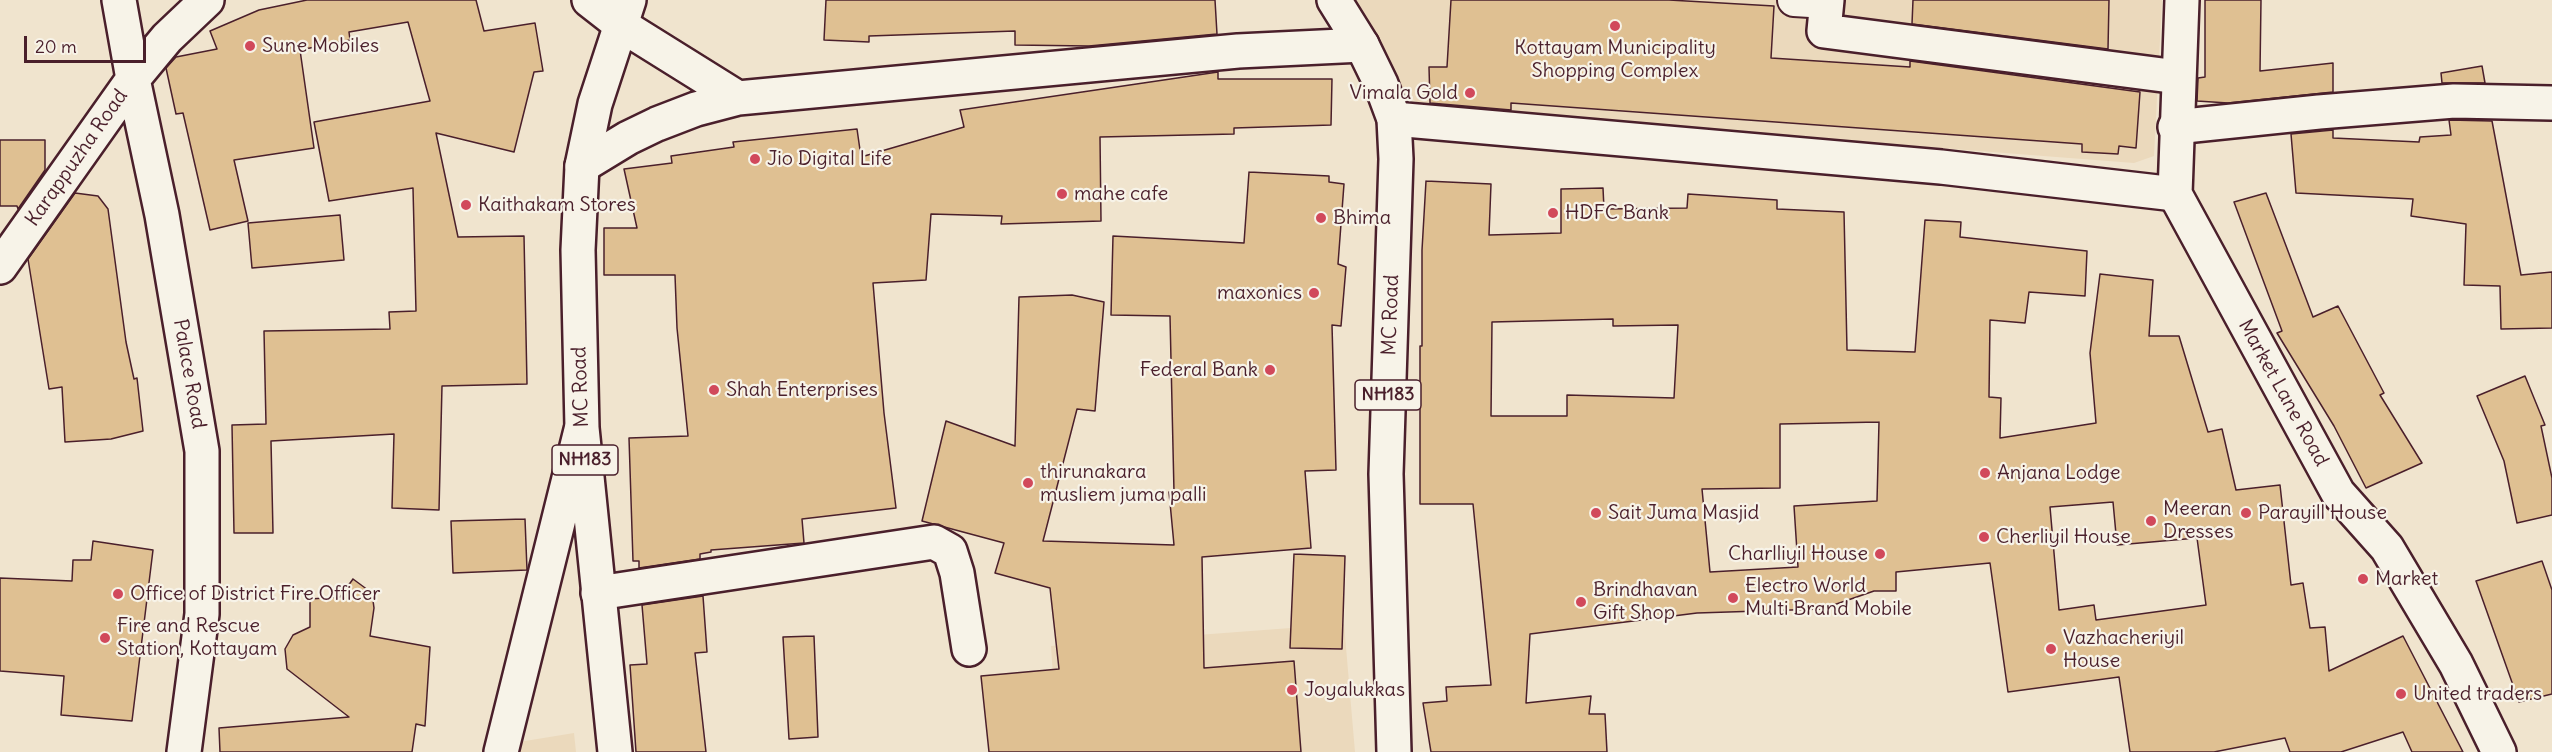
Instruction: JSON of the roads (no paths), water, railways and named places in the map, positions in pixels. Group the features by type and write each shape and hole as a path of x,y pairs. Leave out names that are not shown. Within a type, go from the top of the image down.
{"main road":[{"name":"Palace Road","path":"119,0 133,80 162,215 202,451 202,615 184,752"},
{"name":"Karappuzha Road","path":"0,267 133,80 167,38 207,0"},
{"path":"589,0 625,13 738,98"},
{"name":"MC Road","path":"1334,0 1362,45 1381,84 1394,119 1396,159 1386,474 1394,752"},
{"name":"Market Lane Road","path":"2182,0 2175,128 2175,194 2338,493 2386,548 2456,664 2499,752"},
{"path":"1827,1 1824,31 2178,77"},
{"name":"MC Road","path":"615,752 582,428 578,250 582,166 595,104 625,13"},
{"path":"582,166 628,138 657,124 696,109 738,98 1238,51 1362,45"},
{"path":"2175,128 2319,112 2454,101 2552,103"},
{"path":"1394,119 1941,167 2175,194"},
{"path":"501,752 582,428"},
{"path":"598,593 934,542 950,551 957,573 969,649"}],"street":[{"path":"1794,0 1827,1"}],"place":[{"name":"Kottayam Municipality Shopping Complex","path":"1615,26"},
{"name":"Sune Mobiles","path":"250,46"},
{"name":"Vimala Gold","path":"1470,93"},
{"name":"Jio Digital Life","path":"755,159"},
{"name":"mahe cafe","path":"1062,194"},
{"name":"Kaithakam Stores","path":"466,205"},
{"name":"HDFC Bank","path":"1553,213"},
{"name":"Bhima","path":"1321,218"},
{"name":"maxonics","path":"1314,293"},
{"name":"Federal Bank","path":"1270,370"},
{"name":"Shah Enterprises","path":"714,390"},
{"name":"Anjana Lodge","path":"1985,473"},
{"name":"thirunakara musliem juma palli","path":"1028,483"},
{"name":"Sait Juma Masjid","path":"1596,513"},
{"name":"Parayill House","path":"2246,513"},
{"name":"Meeran Dresses","path":"2151,521"},
{"name":"Cherliyil House","path":"1984,537"},
{"name":"Charlliyil House","path":"1880,554"},
{"name":"Market","path":"2363,579"},
{"name":"Office of District Fire Officer","path":"118,594"},
{"name":"Electro World Multi Brand Mobile","path":"1733,598"},
{"name":"Brindhavan Gift Shop","path":"1581,602"},
{"name":"Fire and Rescue Station, Kottayam","path":"105,638"},
{"name":"Vazhacheriyil House","path":"2051,649"},
{"name":"Joyalukkas","path":"1292,690"},
{"name":"United traders","path":"2401,694"}]}
